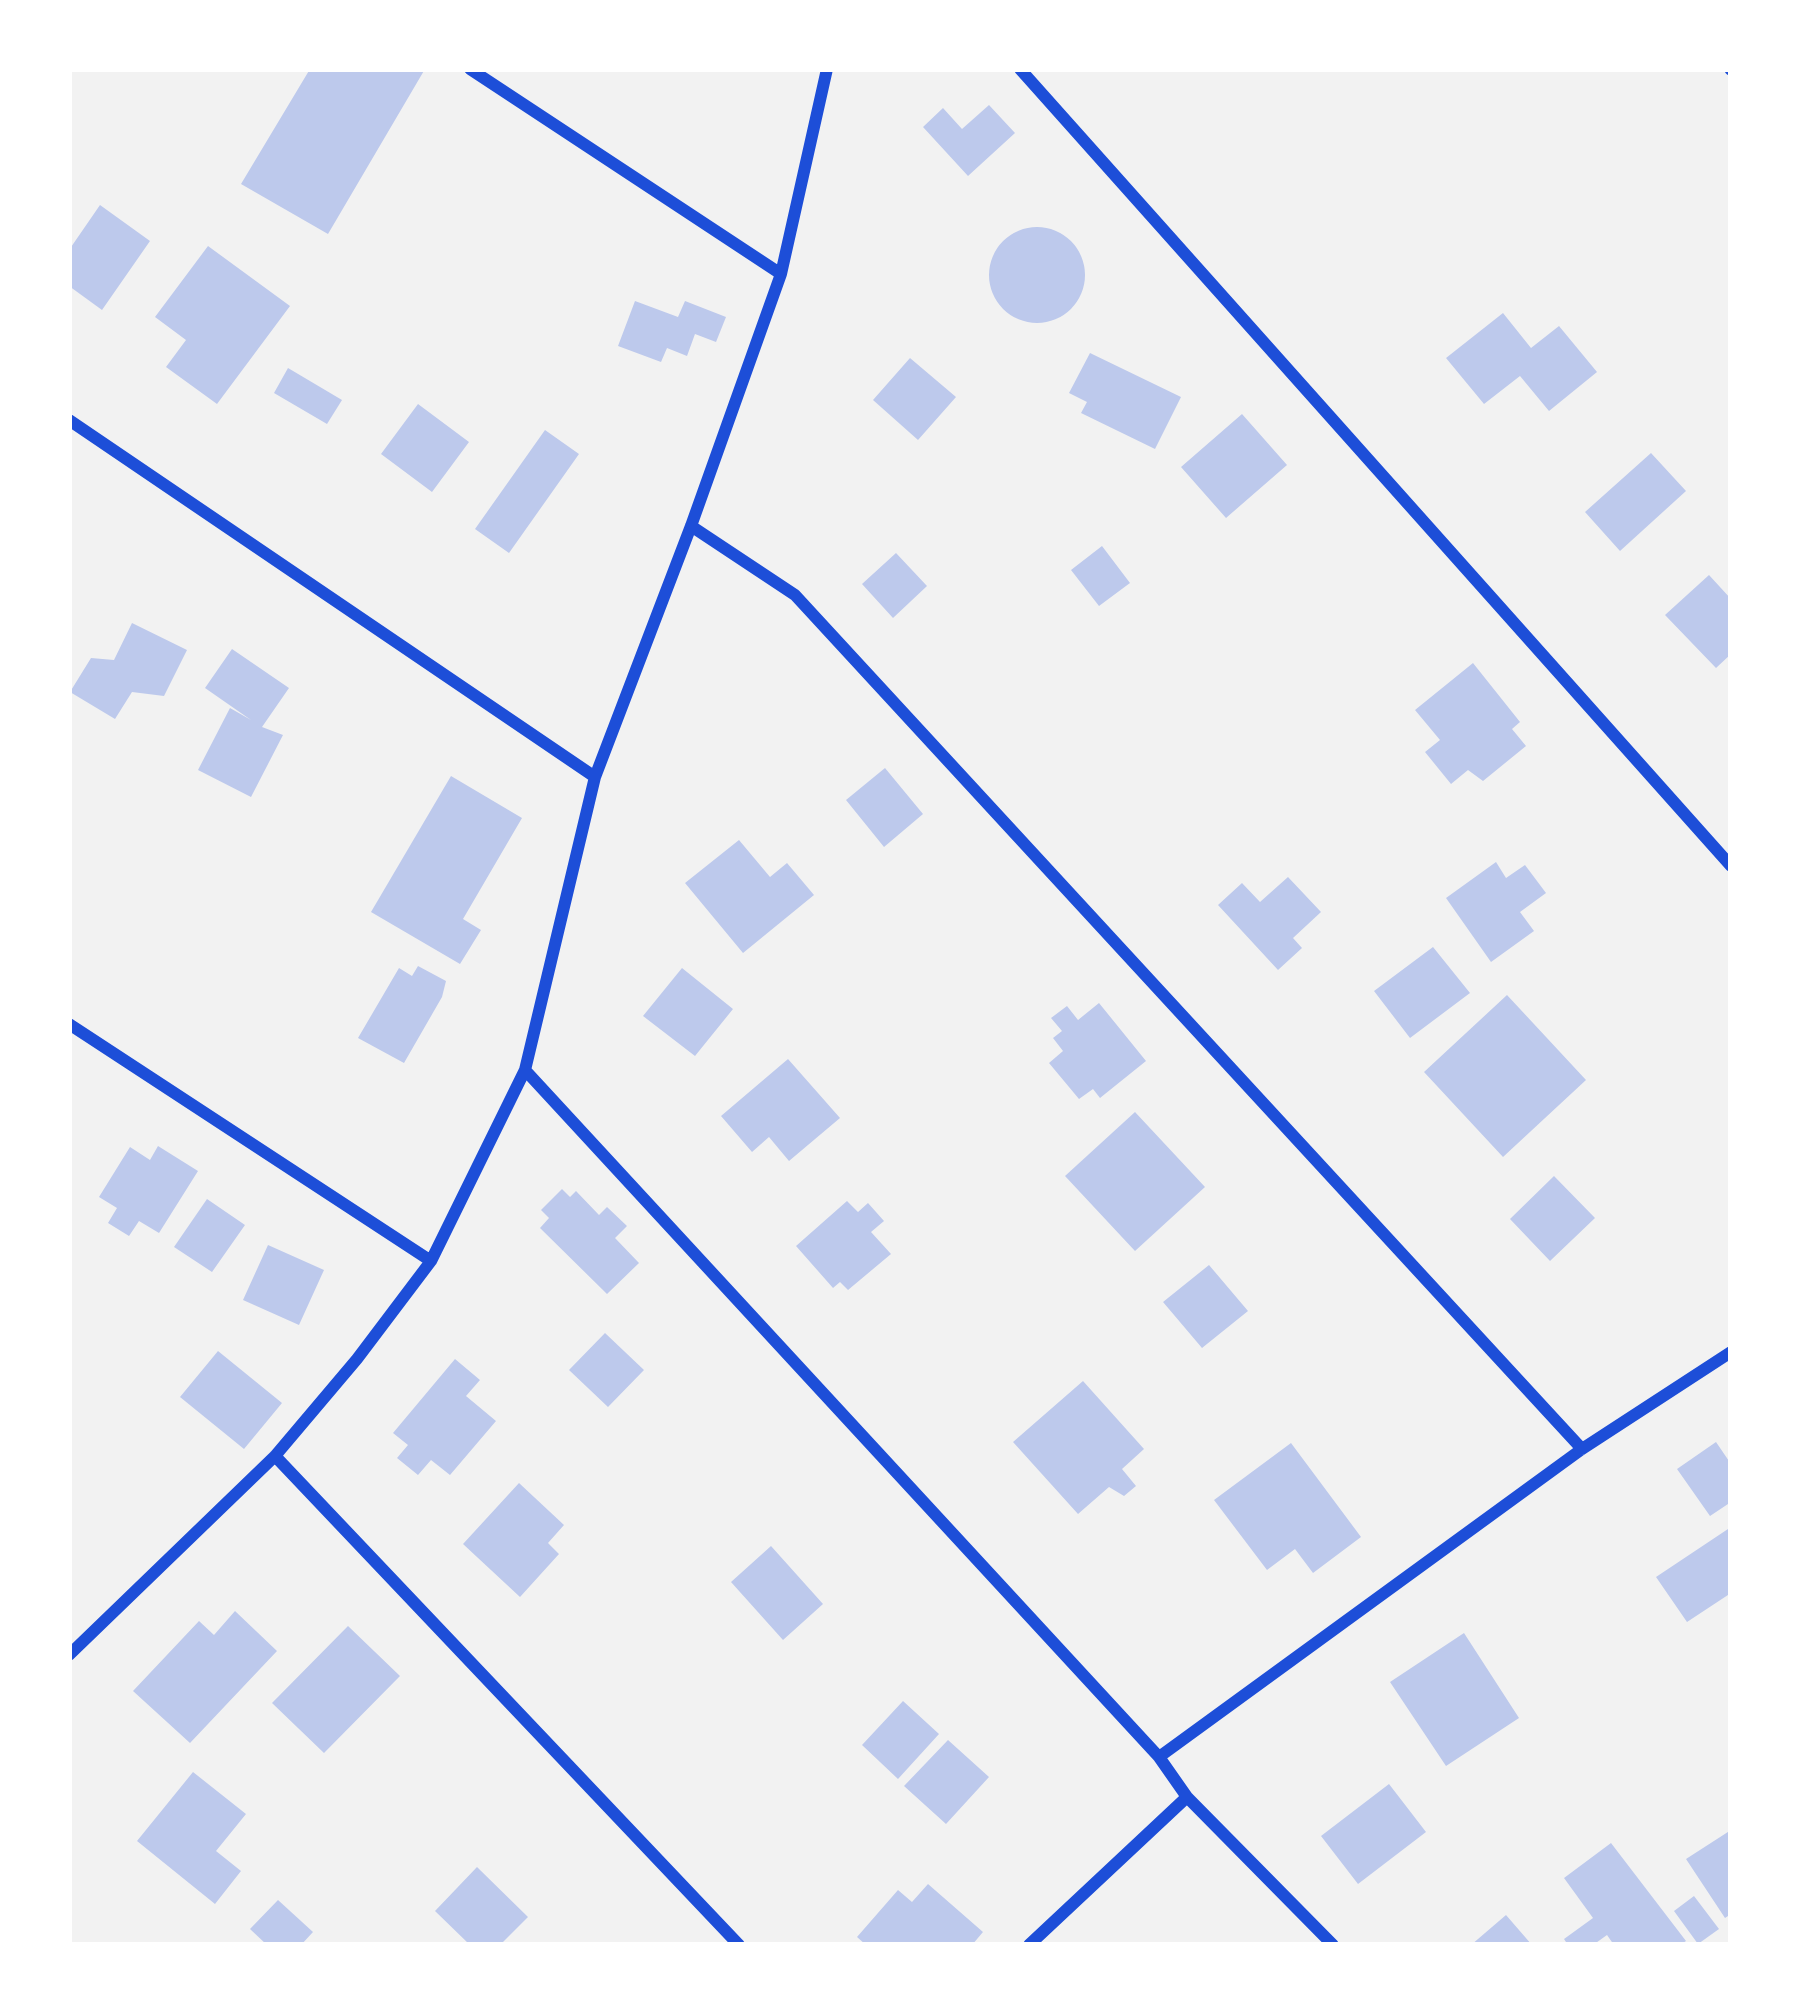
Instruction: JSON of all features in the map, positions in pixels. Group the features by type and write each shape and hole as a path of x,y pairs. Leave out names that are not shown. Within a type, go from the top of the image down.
{"street":[{"path":"470,69 781,274"},
{"path":"69,1655 275,1456 357,1359 431,1261 525,1070 595,777 692,526 781,274 827,69"},
{"path":"1020,69 1731,866"},
{"path":"69,420 595,777"},
{"path":"692,526 795,595 1582,1449"},
{"path":"69,1024 431,1261"},
{"path":"525,1070 1159,1757 1187,1797 1333,1945"},
{"path":"1159,1757 1582,1449 1731,1352"},
{"path":"275,1456 739,1945"},
{"path":"1030,1945 1187,1797"}],"building":[{"path":"310,69 425,69 328,234 241,184"},
{"path":"989,105 1015,133 968,176 923,127 943,108 962,129"},
{"path":"100,205 150,241 102,310 69,286 69,250"},
{"path":"1037,227 1071,241 1085,275 1071,309 1037,323 1003,309 989,275 1003,241"},
{"path":"208,246 290,306 217,404 166,367 186,340 155,317"},
{"path":"635,301 678,317 685,301 726,317 716,342 695,334 687,356 667,348 661,362 618,346"},
{"path":"1503,313 1531,348 1559,326 1597,372 1549,411 1520,376 1484,404 1446,358"},
{"path":"1090,353 1181,397 1155,449 1081,413 1087,402 1069,393"},
{"path":"910,358 956,397 918,440 873,400"},
{"path":"288,368 342,400 327,424 274,393"},
{"path":"418,404 469,442 432,492 381,454"},
{"path":"1242,414 1287,465 1226,518 1181,467"},
{"path":"545,430 579,454 509,553 475,529"},
{"path":"1651,453 1686,491 1620,551 1585,512"},
{"path":"1102,546 1130,583 1099,606 1071,570"},
{"path":"896,553 927,586 893,618 862,584"},
{"path":"1709,575 1731,599 1731,654 1716,668 1665,615"},
{"path":"132,623 187,650 164,696 132,692 115,719 70,692 91,658 114,660"},
{"path":"232,649 289,688 262,727 283,735 251,797 198,770 230,708 251,720 205,688"},
{"path":"1473,663 1520,722 1512,729 1526,746 1483,781 1468,770 1451,784 1425,752 1440,740 1415,710"},
{"path":"885,768 923,814 884,847 846,800"},
{"path":"451,776 522,818 463,919 481,930 460,964 371,912"},
{"path":"739,840 770,877 787,863 814,895 743,953 685,883"},
{"path":"1496,862 1506,878 1525,865 1546,893 1520,912 1534,931 1491,962 1446,898"},
{"path":"1288,877 1321,912 1293,938 1302,948 1278,970 1218,905 1242,883 1260,902"},
{"path":"1433,947 1470,993 1410,1038 1374,991"},
{"path":"418,966 446,981 442,997 404,1063 358,1038 399,968 412,976"},
{"path":"682,968 733,1009 695,1056 643,1016"},
{"path":"1507,995 1586,1080 1503,1157 1424,1072"},
{"path":"1099,1003 1146,1061 1100,1098 1093,1089 1079,1099 1049,1063 1063,1051 1053,1038 1062,1031 1051,1018 1067,1006 1078,1020"},
{"path":"788,1059 840,1118 789,1161 769,1137 752,1152 721,1116"},
{"path":"1135,1112 1205,1187 1135,1251 1065,1176"},
{"path":"158,1146 198,1171 159,1233 139,1221 129,1236 108,1223 117,1208 99,1197 130,1147 150,1160"},
{"path":"1554,1176 1595,1218 1550,1261 1510,1219"},
{"path":"562,1189 570,1197 576,1191 599,1215 607,1207 627,1226 615,1238 639,1263 607,1294 540,1228 549,1218 541,1210"},
{"path":"207,1199 245,1225 212,1272 174,1247"},
{"path":"847,1201 858,1212 868,1203 884,1221 871,1232 891,1254 848,1290 840,1282 833,1288 796,1246"},
{"path":"268,1245 324,1270 299,1325 243,1300"},
{"path":"1209,1265 1248,1311 1202,1348 1163,1302"},
{"path":"605,1333 644,1370 608,1407 569,1370"},
{"path":"218,1351 282,1403 244,1449 180,1397"},
{"path":"455,1359 480,1380 466,1396 496,1421 450,1475 431,1460 418,1475 397,1458 408,1445 393,1433"},
{"path":"1083,1381 1144,1449 1122,1469 1136,1486 1124,1496 1109,1487 1078,1514 1013,1442"},
{"path":"1716,1442 1731,1464 1731,1502 1710,1516 1677,1469"},
{"path":"1291,1443 1361,1537 1313,1573 1295,1549 1267,1570 1214,1500"},
{"path":"519,1483 564,1525 548,1543 559,1554 520,1597 463,1544"},
{"path":"1731,1527 1731,1593 1687,1622 1656,1577"},
{"path":"771,1546 823,1604 783,1640 731,1582"},
{"path":"235,1611 277,1651 190,1743 133,1691 199,1621 214,1635"},
{"path":"348,1626 400,1676 324,1753 272,1703"},
{"path":"1464,1633 1519,1718 1446,1766 1390,1682"},
{"path":"903,1701 939,1734 898,1779 862,1745"},
{"path":"948,1740 989,1777 946,1824 904,1786"},
{"path":"193,1772 246,1814 216,1851 241,1871 215,1904 137,1841"},
{"path":"1389,1784 1426,1832 1358,1884 1321,1836"},
{"path":"1731,1830 1731,1914 1725,1918 1686,1859"},
{"path":"1611,1843 1686,1941 1680,1945 1614,1945 1607,1935 1593,1945 1568,1945 1564,1939 1593,1918 1564,1878"},
{"path":"477,1867 528,1917 500,1945 470,1945 435,1911"},
{"path":"928,1884 983,1932 972,1945 866,1945 857,1937 898,1890 912,1902"},
{"path":"1694,1896 1719,1929 1698,1944 1674,1911"},
{"path":"278,1900 313,1932 301,1945 267,1945 250,1929"},
{"path":"1506,1915 1532,1945 1471,1945"}]}
